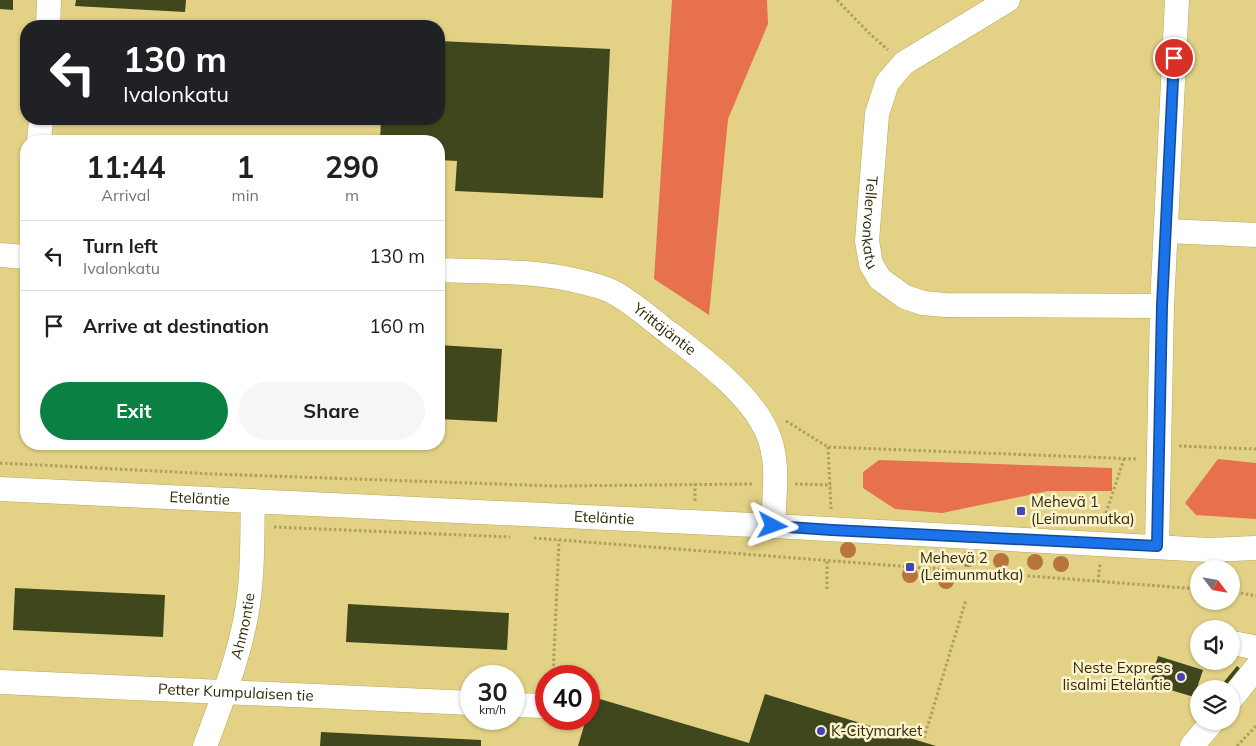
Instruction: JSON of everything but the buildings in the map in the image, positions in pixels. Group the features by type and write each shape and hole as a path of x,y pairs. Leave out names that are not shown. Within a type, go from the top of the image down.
{"street":[{"path":"48,20 49,0"},
{"name":"Tellervonkatu","path":"1008,0 904,63 887,83 877,114 867,241 871,264 880,278 905,297 923,304 945,306 1162,306"},
{"path":"1157,546 1162,306 1177,0"},
{"path":"1167,230 1256,235"},
{"path":"0,255 20,257"},
{"name":"Yrittäjäntie","path":"445,270 542,273 610,290 635,306 703,358 752,407 768,433 773,455 773,526"},
{"name":"Eteläntie","path":"0,488 1157,546 1208,550 1256,558"},
{"name":"Ahmontie","path":"205,746 225,691 242,635 250,589 253,501"},
{"name":"Eteläntie","path":"1208,550 1256,548"},
{"path":"1240,644 1253,647 1256,650"},
{"path":"1240,688 1256,668"},
{"name":"Petter Kumpulaisen tie","path":"0,682 460,702"},
{"path":"1192,746 1205,730"}],"path":[{"path":"837,0 870,34 904,63"},
{"path":"0,462 214,474 554,486 831,485 828,447 1124,459 1159,452 1256,449"},
{"path":"1098,582 1106,512 1124,459"},
{"path":"214,474 214,498"},
{"path":"252,526 516,538"},
{"path":"525,538 1190,588"},
{"path":"553,665 559,540"},
{"path":"827,560 827,589"},
{"path":"1240,593 1256,596"},
{"path":"924,738 966,600"},
{"path":"1237,746 1256,726"}],"shaded area":[{"path":"672,0 767,0 768,24 728,119 709,315 654,279"},
{"path":"1218,459 1256,463 1256,519 1196,515 1185,503"},
{"path":"879,460 1112,468 1112,491 1048,491 942,513 895,509 863,488 863,472"}],"place":[{"name":"Mehevä 1 (Leimunmutka)","path":"1021,511"},
{"name":"Mehevä 2 (Leimunmutka)","path":"910,567"},
{"name":"Neste Express Iisalmi Eteläntie","path":"1181,677"},
{"name":"K-Citymarket","path":"821,731"}],"route":[{"path":"773,526 1157,546 1162,306 1174,58"}]}
